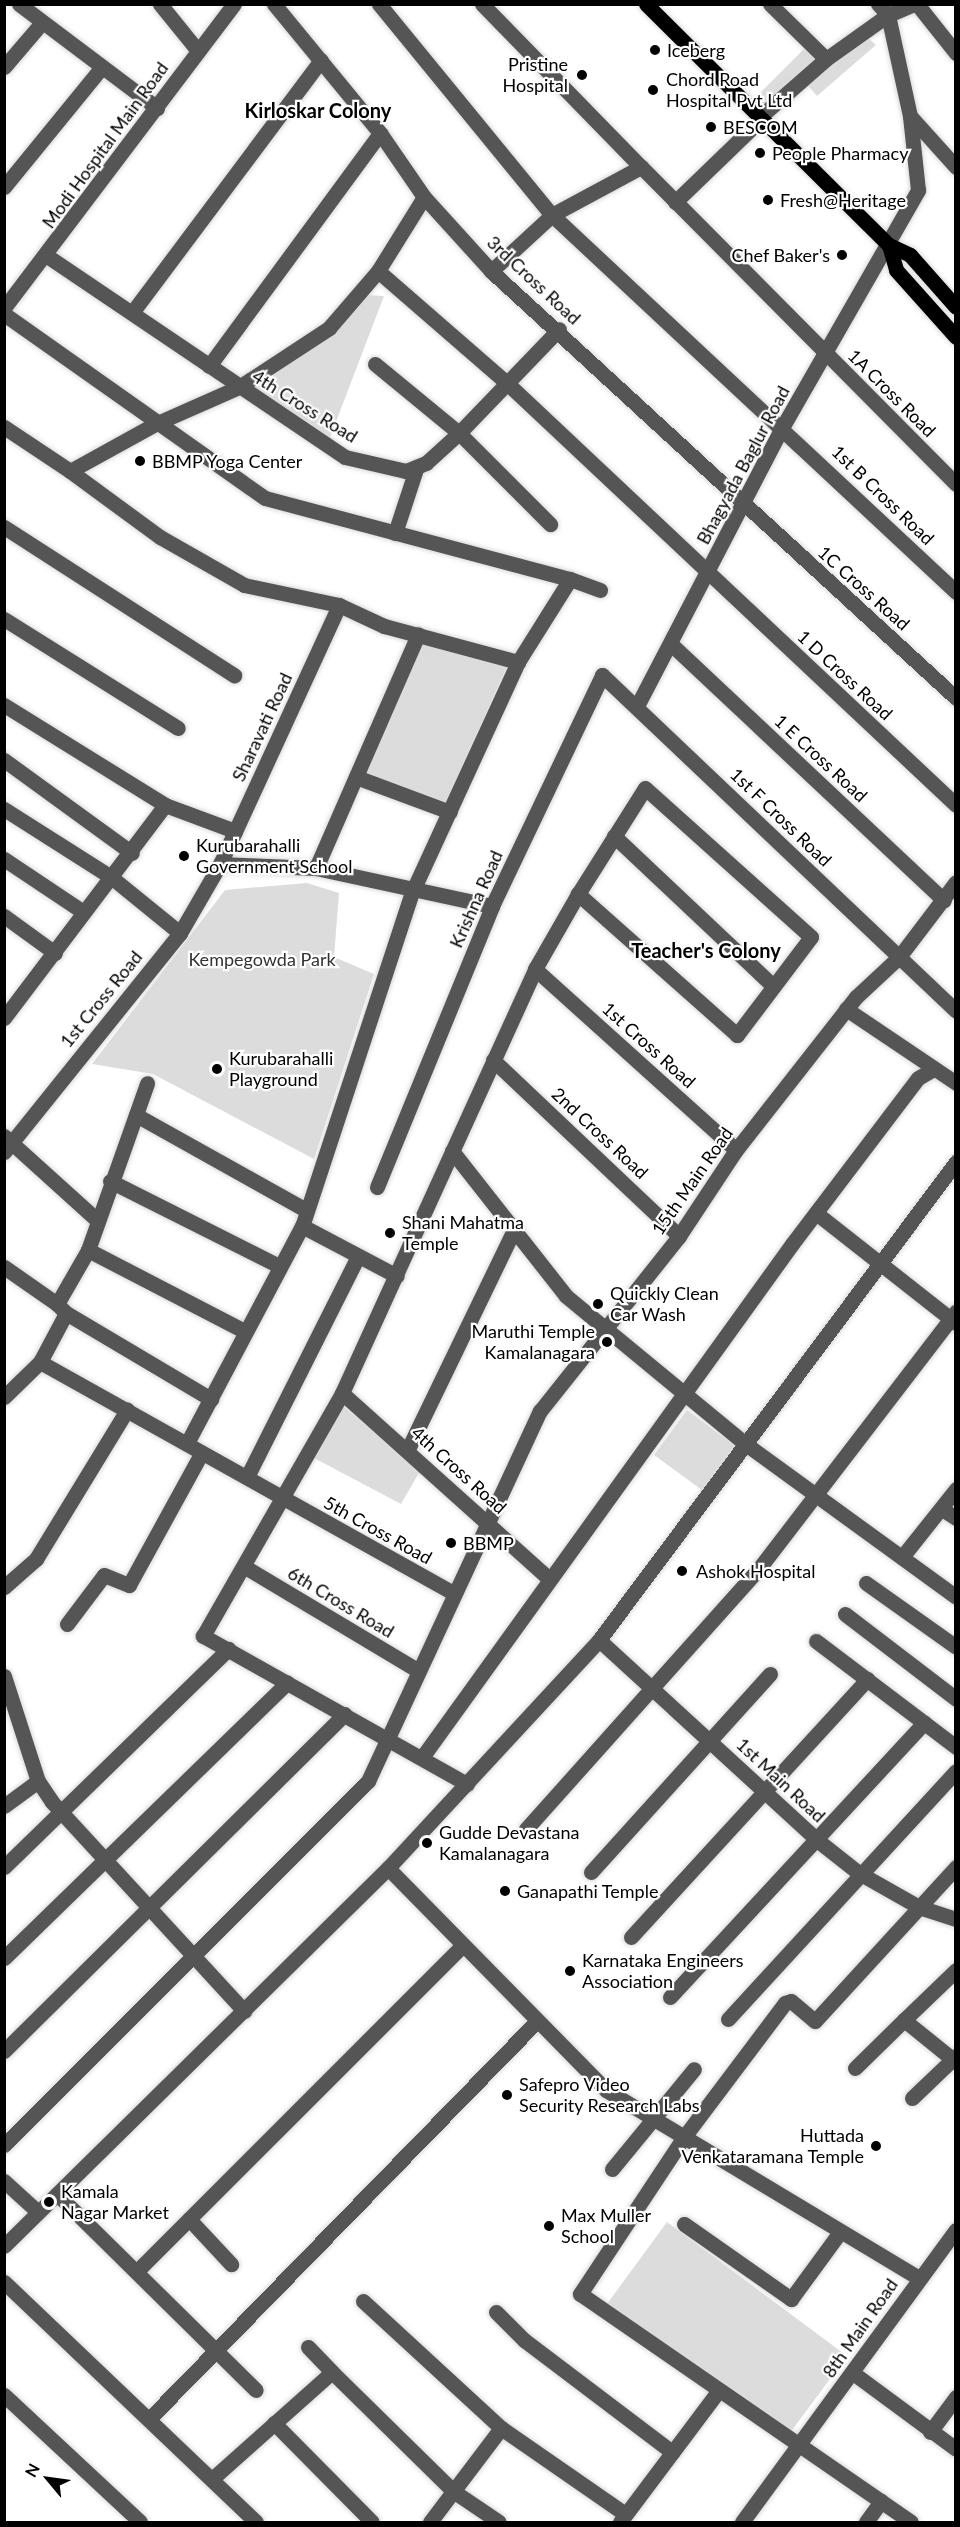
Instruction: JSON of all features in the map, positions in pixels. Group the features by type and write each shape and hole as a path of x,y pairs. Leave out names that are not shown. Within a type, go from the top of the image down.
{"main road":[{"path":"646,4 763,116 889,245 910,255 956,307"},
{"path":"889,245 896,270 956,337"}],"street":[{"path":"19,4 40,25 157,108"},
{"path":"160,4 198,51"},
{"name":"Modi Hospital Main Road","path":"4,308 47,256 234,4"},
{"name":"3rd Cross Road","path":"274,4 380,133 424,197 491,271 559,329 746,507"},
{"name":"1st B Cross Road","path":"379,4 552,215 783,426 956,591"},
{"name":"1A Cross Road","path":"482,4 956,484"},
{"path":"770,4 826,59"},
{"path":"675,202 763,116 883,10 915,4 956,53"},
{"name":"Bhagyada Baglur Road","path":"637,706 672,645 707,574 746,507 783,426 827,354 918,190 910,116 883,10"},
{"path":"4,67 40,25"},
{"path":"134,310 321,60"},
{"path":"4,187 101,68"},
{"path":"910,116 956,167"},
{"path":"209,366 380,133"},
{"path":"491,271 552,215 641,167"},
{"path":"70,471 155,424 239,387 329,328 378,271 424,197"},
{"name":"4th Cross Road","path":"47,256 134,310 239,387 345,457 416,469"},
{"name":"1 D Cross Road","path":"378,271 509,385 707,574 956,805"},
{"path":"4,314 155,424 265,498 570,579 600,590"},
{"path":"395,533 416,469 459,433 509,385 559,329"},
{"path":"375,364 459,433 550,524"},
{"path":"4,427 202,564 244,585 339,605 418,634 518,662"},
{"name":"1C Cross Road","path":"746,507 956,698"},
{"path":"4,527 234,675"},
{"path":"187,1443 244,1331 302,1226 412,892 518,662 570,579"},
{"name":"Sharavati Road","path":"220,864 339,605"},
{"path":"4,619 178,728"},
{"path":"316,868 418,634"},
{"name":"1 E Cross Road","path":"672,645 944,900"},
{"name":"Krishna Road","path":"377,1187 492,906 602,675 637,706"},
{"path":"4,705 165,805 235,831"},
{"name":"1st F Cross Road","path":"637,706 956,1011"},
{"path":"4,760 132,853"},
{"path":"356,777 450,812"},
{"path":"466,1784 423,1756 203,1636 284,1501 342,1393 398,1276 535,969 578,894 645,788 811,937 736,1035 578,894"},
{"path":"4,1018 55,953 82,911 132,853 165,805"},
{"path":"4,809 111,877 180,933"},
{"path":"614,836 773,986"},
{"path":"4,859 82,911"},
{"path":"220,864 316,868 412,892 492,906"},
{"name":"1st Cross Road","path":"8,1144 180,933 220,864"},
{"name":"15th Main Road","path":"4,2145 368,1781 391,1738 417,1670 485,1520 540,1411 679,1236 736,1150 846,1009 899,957 956,882"},
{"path":"4,916 55,953"},
{"name":"1st Cross Road","path":"535,969 736,1150"},
{"path":"846,1009 932,1070 956,1083"},
{"name":"2nd Cross Road","path":"493,1060 679,1236"},
{"path":"423,1756 547,1577 685,1396 816,1213 918,1078 932,1070"},
{"path":"4,1397 40,1362 87,1250 96,1219 147,1083"},
{"path":"136,1115 306,1210"},
{"path":"8,1144 96,1219"},
{"path":"452,1151 515,1228 566,1296 747,1445 956,1597"},
{"path":"4,2246 388,1868 599,1640 747,1445 955,1163"},
{"path":"110,1181 279,1266"},
{"path":"526,1829 652,1688 817,1495 954,1318 879,1267 816,1213"},
{"path":"302,1226 357,1258 398,1276"},
{"path":"408,1449 515,1228"},
{"path":"87,1250 244,1331"},
{"path":"247,1477 357,1258"},
{"path":"7,1273 61,1309 211,1399"},
{"name":"5th Cross Road","path":"40,1362 187,1443 201,1454 247,1477 284,1501 453,1593"},
{"name":"4th Cross Road","path":"342,1393 408,1449 547,1577"},
{"path":"4,1587 36,1559 126,1410"},
{"path":"67,1624 104,1575 129,1585 201,1454"},
{"path":"902,1557 942,1509 956,1488"},
{"path":"942,1509 956,1518"},
{"name":"6th Cross Road","path":"245,1567 417,1670"},
{"path":"866,1582 956,1647"},
{"path":"845,1614 956,1699"},
{"name":"1st Main Road","path":"599,1640 817,1840 859,1873 919,1907 956,1919"},
{"path":"816,1641 956,1748"},
{"path":"4,1867 228,1649"},
{"path":"591,1872 770,1674"},
{"path":"4,1676 39,1781 60,1811 103,1862 195,1956 244,2011"},
{"path":"631,1937 867,1679"},
{"path":"4,1958 287,1683"},
{"path":"4,2051 344,1714"},
{"path":"670,1997 924,1723"},
{"path":"728,2019 859,1873 956,1771"},
{"path":"4,1806 39,1781"},
{"path":"911,2523 882,2501 717,2394 580,2294 684,2137 785,2003 790,2001 815,2021 956,1867"},
{"path":"388,1868 461,1947 606,2090 651,2120 684,2137 919,2278"},
{"path":"136,2271 461,1947"},
{"path":"855,2068 956,1970"},
{"path":"904,2020 954,2060 912,2098"},
{"path":"150,2418 536,2022"},
{"path":"612,2169 694,2068"},
{"path":"4,2181 38,2212"},
{"path":"57,2194 217,2348 256,2390"},
{"path":"189,2219 231,2264"},
{"path":"684,2224 791,2299 840,2232"},
{"name":"8th Main Road","path":"742,2523 956,2230"},
{"path":"4,2282 213,2478 256,2523"},
{"path":"363,2301 501,2428 623,2518 717,2394"},
{"path":"496,2312 524,2340 672,2452"},
{"path":"308,2347 453,2491 499,2523"},
{"path":"213,2478 332,2372"},
{"path":"853,2373 956,2450"},
{"path":"4,2395 140,2523"},
{"path":"930,2432 956,2397"},
{"path":"274,2423 372,2523"},
{"path":"430,2523 501,2428"},
{"path":"866,2523 882,2501"}],"green space":[{"path":"868,38 876,45 817,96 805,82"},
{"path":"806,47 820,59 764,105 756,97"},
{"path":"366,295 384,296 329,440 249,386"},
{"path":"421,638 508,664 443,808 361,777"},
{"name":"Kempegowda Park","path":"307,883 339,893 334,957 374,974 314,1159 153,1074 92,1064 225,890"},
{"path":"343,1406 420,1471 401,1504 314,1458"},
{"path":"687,1410 735,1446 702,1490 654,1455"},
{"path":"667,2222 847,2356 787,2437 607,2304"}],"place":[{"name":"Iceberg","path":"655,50"},
{"name":"Pristine Hospital","path":"582,75"},
{"name":"Chord Road Hospital Pvt Ltd","path":"653,90"},
{"name":"BESCOM","path":"711,127"},
{"name":"People Pharmacy","path":"760,153"},
{"name":"Fresh@Heritage","path":"768,200"},
{"name":"Chef Baker's","path":"842,255"},
{"name":"BBMP Yoga Center","path":"140,461"},
{"name":"Kurubarahalli Government School","path":"184,856"},
{"name":"Kurubarahalli Playground","path":"217,1069"},
{"name":"Shani Mahatma Temple","path":"390,1233"},
{"name":"Quickly Clean Car Wash","path":"598,1304"},
{"name":"Maruthi Temple Kamalanagara","path":"607,1342"},
{"name":"BBMP","path":"451,1543"},
{"name":"Ashok Hospital","path":"682,1571"},
{"name":"Gudde Devastana Kamalanagara","path":"427,1843"},
{"name":"Ganapathi Temple","path":"505,1891"},
{"name":"Karnataka Engineers Association","path":"570,1971"},
{"name":"Safepro Video Security Research Labs","path":"507,2095"},
{"name":"Huttada Venkataramana Temple","path":"876,2146"},
{"name":"Kamala Nagar Market","path":"49,2202"},
{"name":"Max Muller School","path":"549,2226"}],"district":[{"name":"Kirloskar Colony","path":"318,110"},
{"name":"Teacher's Colony","path":"706,950"}]}
